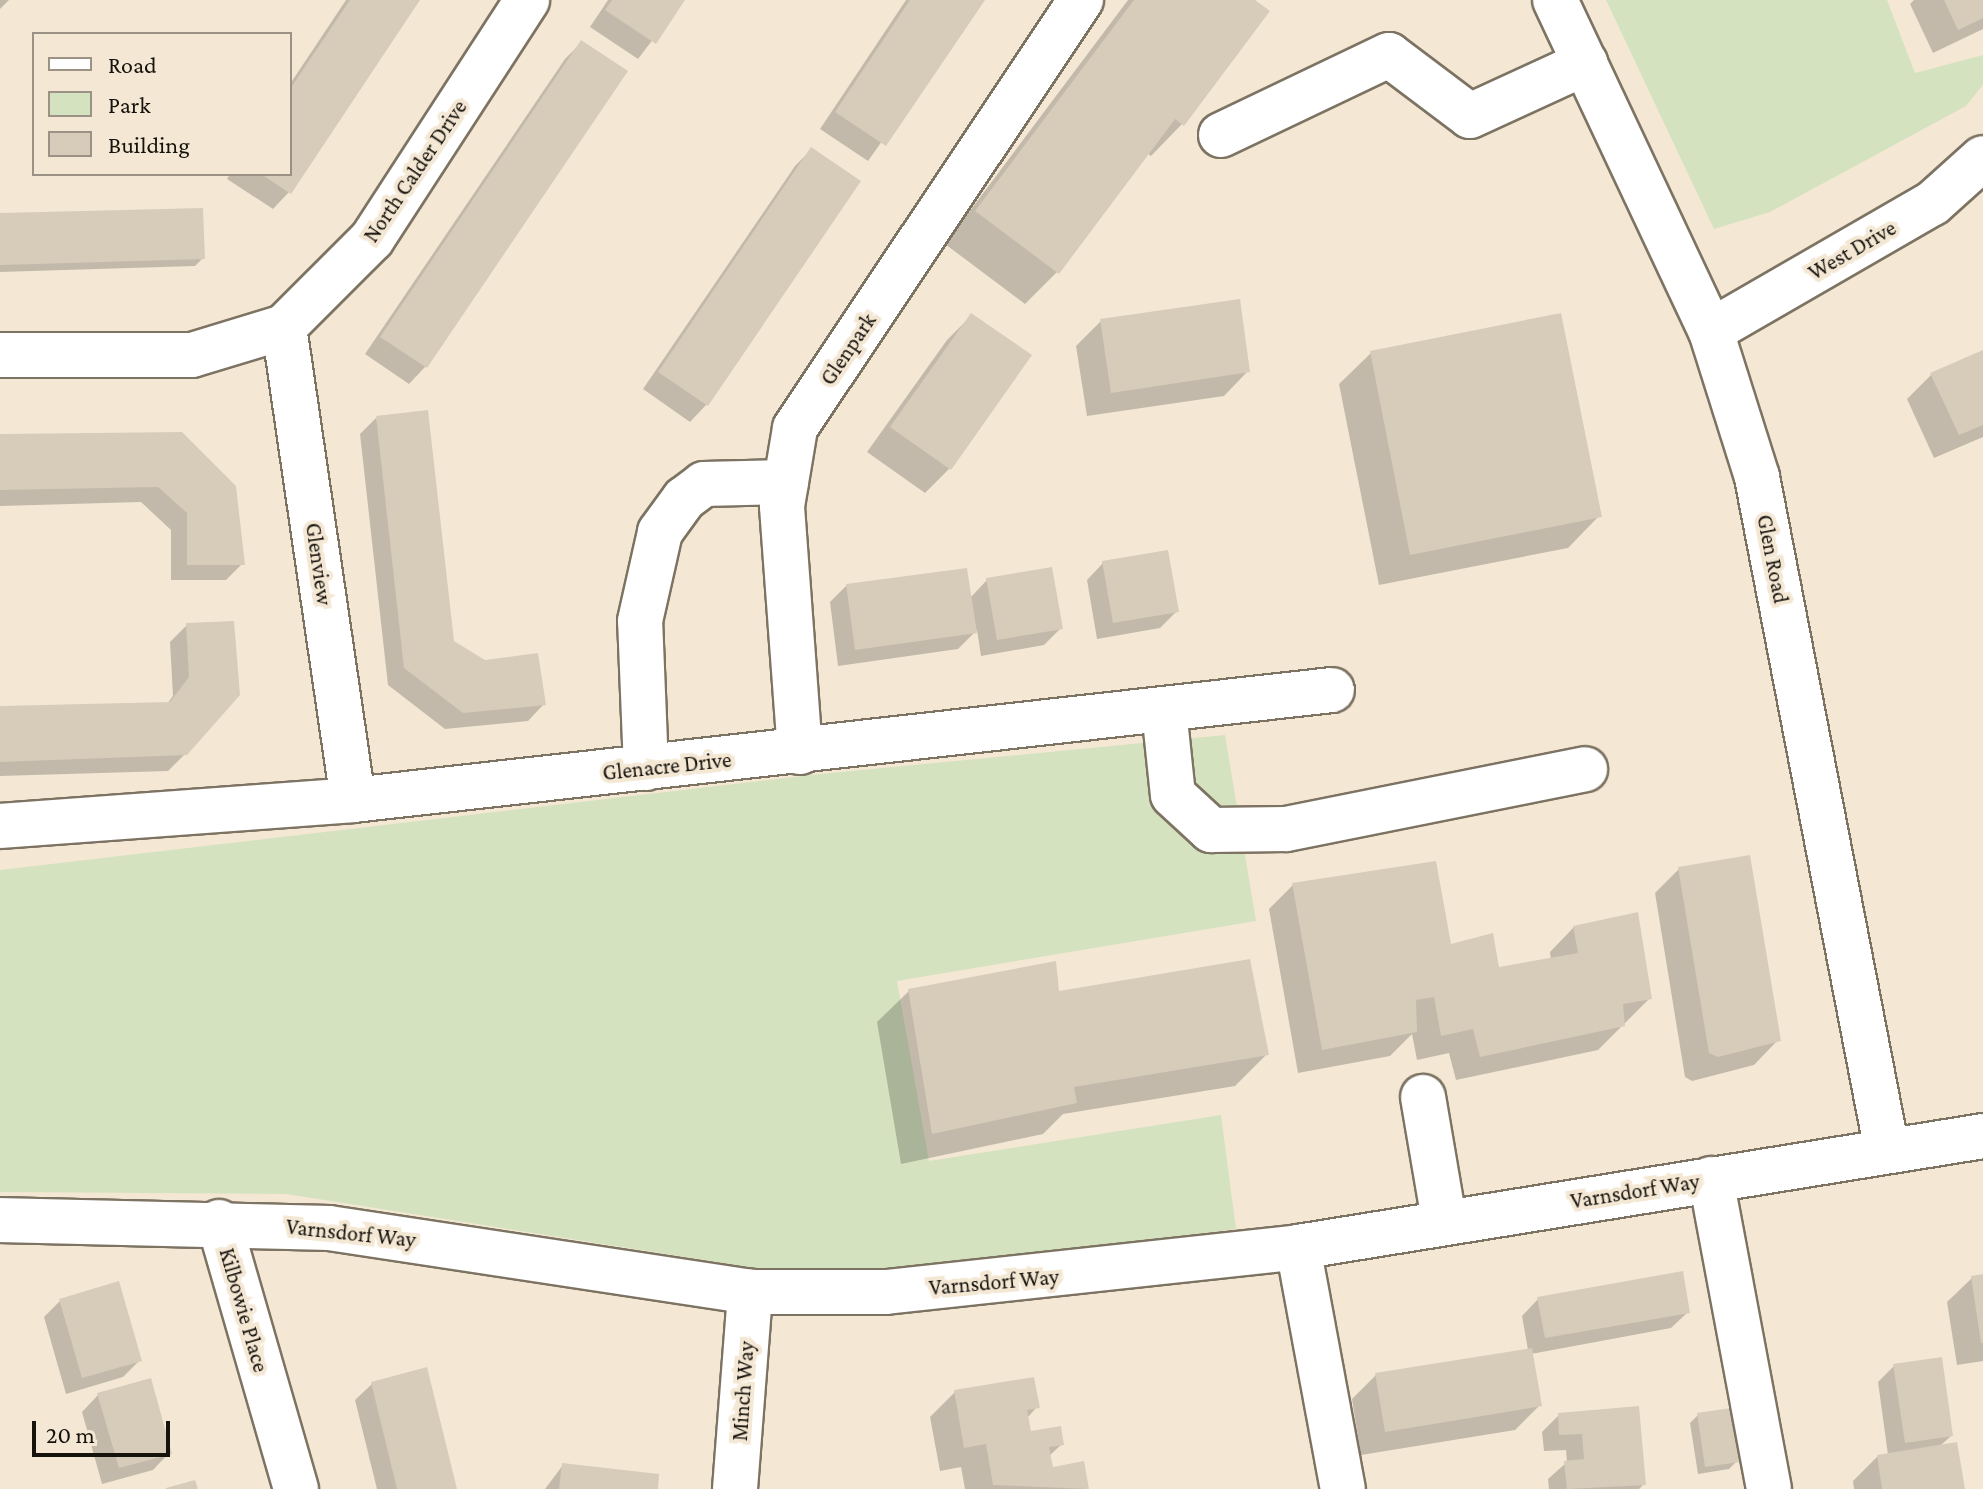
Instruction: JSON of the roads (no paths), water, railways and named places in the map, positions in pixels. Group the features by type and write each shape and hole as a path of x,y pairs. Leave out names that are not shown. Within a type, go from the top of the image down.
{"street":[{"name":"North Calder Drive","path":"0,355 192,355 284,327 372,239 527,0"},
{"name":"Glenpark","path":"800,752 782,506 795,428 1081,0"},
{"name":"Glen Road","path":"1555,0 1711,331 1757,477 1887,1151"},
{"path":"1221,135 1389,55 1470,116 1585,63"},
{"name":"West Drive","path":"1711,331 1933,203 1983,158"},
{"name":"Glenview","path":"284,327 353,800"},
{"path":"646,768 640,621 660,532 684,499 704,484 786,482"},
{"name":"Glenacre Drive","path":"0,826 353,800 1332,690"},
{"path":"1164,710 1173,795 1211,830 1286,829 1585,769"},
{"path":"1423,1097 1444,1220"},
{"name":"Varnsdorf Way","path":"0,1220 219,1222 329,1228 750,1292 886,1292 1298,1247 1444,1220 1983,1136"},
{"path":"1711,1179 1769,1489"},
{"name":"Kilbowie Place","path":"219,1222 296,1489"},
{"path":"1298,1247 1343,1489"},
{"name":"Minch Way","path":"735,1489 750,1292"}]}
